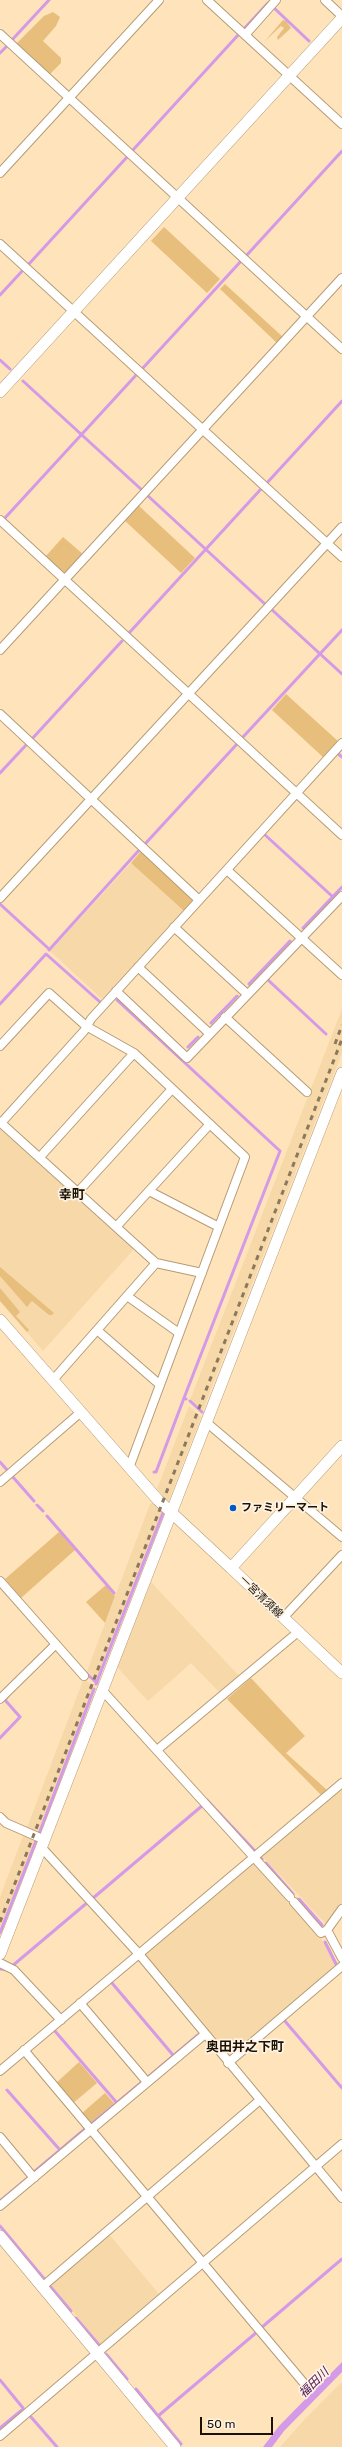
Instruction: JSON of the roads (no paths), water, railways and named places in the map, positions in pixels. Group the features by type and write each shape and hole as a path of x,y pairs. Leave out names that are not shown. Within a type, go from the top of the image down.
{"street":[{"path":"0,173 159,0"},
{"path":"207,0 342,124"},
{"path":"245,35 276,0"},
{"path":"0,392 179,198 342,17 325,0"},
{"path":"0,34 342,349"},
{"path":"0,244 342,557"},
{"path":"0,650 342,278"},
{"path":"0,520 342,835"},
{"path":"0,898 342,527"},
{"path":"0,714 199,900"},
{"path":"202,1272 156,1263 1,1122 84,1032 86,1026 116,991 342,743"},
{"path":"227,870 342,975"},
{"path":"116,991 187,1058 246,994 342,896"},
{"path":"174,927 246,994"},
{"path":"138,967 209,1033"},
{"path":"0,1046 49,993 86,1026 134,1053 245,1157 178,1333 129,1468"},
{"path":"225,1017 307,1092"},
{"path":"40,1158 134,1053"},
{"path":"0,1954 170,1512 342,1073"},
{"path":"78,1192 172,1089"},
{"path":"116,1227 210,1124"},
{"path":"149,1191 219,1227"},
{"path":"53,1380 156,1263"},
{"path":"127,1296 178,1333"},
{"path":"0,1320 129,1468 170,1512 231,1568"},
{"path":"97,1330 159,1384"},
{"path":"0,1482 81,1412"},
{"path":"206,1422 342,1537"},
{"name":"一宮清須線","path":"340,1451 295,1497 231,1568 342,1674"},
{"path":"283,1618 342,1555"},
{"path":"0,1581 84,1676"},
{"path":"157,1750 298,1632"},
{"path":"0,1700 56,1644"},
{"path":"102,1690 321,1933 327,1930 342,1909"},
{"path":"0,2071 342,1783"},
{"path":"0,1817 6,1823 43,1844 139,1954 228,2063 342,2198"},
{"path":"327,1930 342,1958"},
{"path":"0,1963 14,1970 61,2020"},
{"path":"228,2063 342,1966"},
{"path":"80,2003 147,2082"},
{"path":"0,2206 91,2131 204,2034"},
{"path":"24,2050 308,2388"},
{"path":"42,2286 260,2100"},
{"path":"0,2137 34,2178"},
{"path":"0,2436 342,2144"},
{"path":"0,2236 175,2447"}],"waterway":[{"path":"11,41 49,0"},
{"path":"243,30 268,3"},
{"path":"273,7 309,41"},
{"path":"132,151 239,34"},
{"path":"0,53 8,45"},
{"path":"246,256 342,151"},
{"path":"28,265 128,156"},
{"path":"142,369 242,260"},
{"path":"0,295 24,269"},
{"path":"0,360 10,369"},
{"path":"4,519 138,373"},
{"path":"23,381 143,491"},
{"path":"266,484 342,401"},
{"path":"129,633 261,489"},
{"path":"147,495 266,605"},
{"path":"270,608 342,674"},
{"path":"243,737 342,630"},
{"path":"31,740 122,641"},
{"path":"0,773 27,744"},
{"path":"145,844 237,744"},
{"path":"337,753 342,757"},
{"path":"264,834 333,897"},
{"path":"49,950 141,848"},
{"path":"303,928 342,887"},
{"path":"0,904 49,949"},
{"path":"249,984 290,941"},
{"path":"0,1004 46,954 100,1002"},
{"path":"267,979 326,1034"},
{"path":"211,1023 237,996"},
{"path":"117,1000 280,1151 184,1398"},
{"path":"188,1047 198,1037"},
{"path":"154,1472 156,1472 184,1398 186,1399"},
{"path":"190,1401 202,1412"},
{"path":"0,1462 8,1471"},
{"path":"12,1476 34,1501"},
{"path":"37,1505 43,1511"},
{"path":"96,1684 163,1513"},
{"path":"47,1516 114,1593"},
{"path":"86,1673 97,1683"},
{"path":"39,1834 94,1689"},
{"path":"0,1738 20,1717 5,1700 7,1697"},
{"path":"207,1800 255,1851"},
{"path":"92,1899 203,1805"},
{"path":"0,1933 36,1841"},
{"path":"259,1856 262,1859"},
{"path":"266,1863 293,1894"},
{"path":"299,1899 322,1925"},
{"path":"11,1967 88,1902"},
{"path":"325,1942 337,1966"},
{"path":"1,1969 8,1970"},
{"path":"112,1983 173,2055"},
{"path":"284,2020 342,2088"},
{"path":"54,2030 117,2103"},
{"path":"147,2078 198,2035"},
{"path":"90,2125 142,2082"},
{"path":"7,2090 60,2150"},
{"path":"34,2172 85,2129"},
{"path":"0,2201 29,2177"},
{"path":"0,2226 46,2281"},
{"path":"261,2328 342,2259"},
{"path":"49,2285 71,2311"},
{"path":"76,2318 100,2346"},
{"path":"158,2416 257,2332"},
{"path":"106,2354 127,2379"},
{"path":"0,2380 23,2408"},
{"path":"136,2389 181,2444"},
{"path":"0,2428 22,2410"},
{"path":"31,2417 57,2447"}],"railway":[{"path":"335,1044 342,1025"},
{"path":"0,1922 342,1039"}],"place":[{"name":"ファミリーマート","path":"233,1508"}],"district":[{"name":"幸町","path":"72,1195"},
{"name":"奥田井之下町","path":"245,2047"}],"water label":[{"name":"福田川","path":"314,2383"}]}
